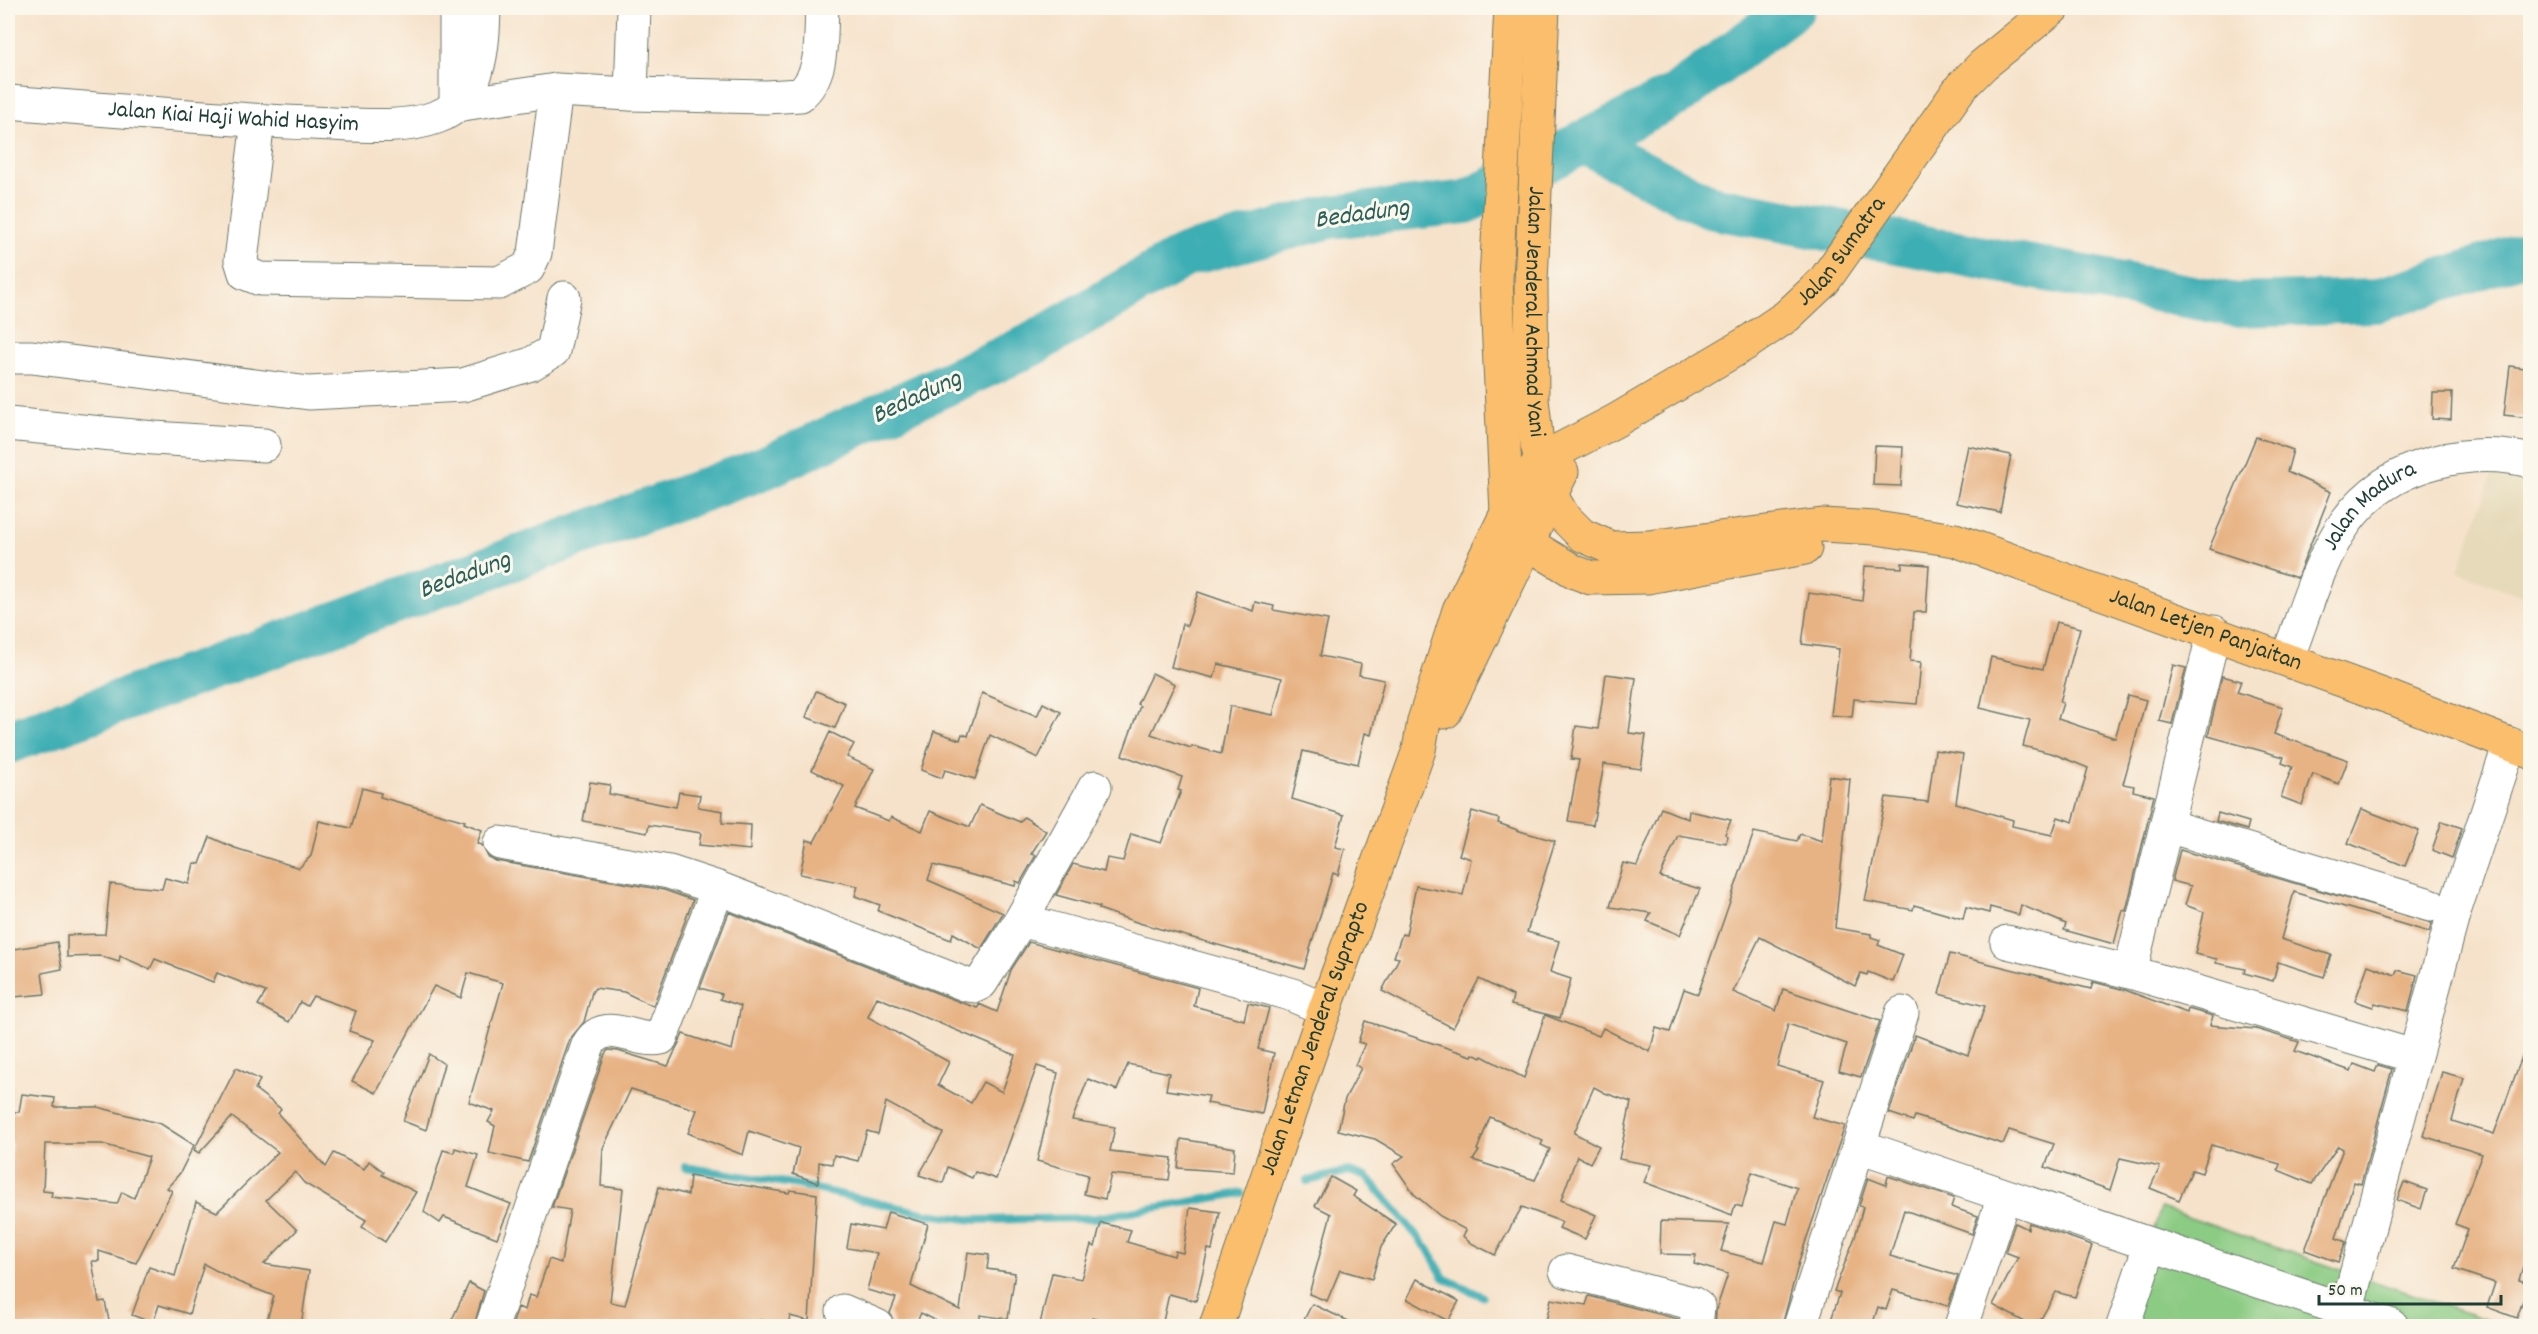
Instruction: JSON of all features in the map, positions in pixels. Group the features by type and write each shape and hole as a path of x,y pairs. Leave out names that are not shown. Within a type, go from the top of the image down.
{"main road":[{"name":"Jalan Sumatra","path":"1540,460 1579,441 1747,343 1787,316 1824,281 1961,87 1983,64 2053,8"},
{"name":"Jalan Jenderal Achmad Yani","path":"1543,9 1531,283 1532,399 1540,460 1550,494 1563,516 1582,535 1611,548"},
{"name":"Jalan Jenderal Achmad Yani","path":"1507,513 1496,279 1511,10"},
{"path":"1474,613 1527,543 1579,441"},
{"path":"1474,613 1507,513 1540,460"},
{"path":"1507,513 1527,543 1575,572 1606,579 1648,577 1812,547 1876,528"},
{"name":"Jalan Letjen Panjaitan","path":"1611,548 1648,547 1822,525 1876,528 1954,540 2214,632 2520,748"},
{"name":"Jalan Letnan Jenderal Suprapto","path":"1216,1326 1325,1010 1419,750 1445,713 1474,613"}],"street":[{"path":"456,8 456,105"},
{"path":"456,105 470,88 480,64 484,8"},
{"path":"631,94 634,8"},
{"path":"456,105 556,90 766,97 800,95 815,77 819,60 822,8"},
{"path":"258,121 241,260 245,273 260,279 500,283 528,268 536,253 556,90"},
{"name":"Jalan Kiai Haji Wahid Hasyim","path":"8,102 258,121 387,125 438,117 456,105"},
{"path":"8,357 32,357 309,393 463,385 531,364 553,351 564,298"},
{"path":"8,424 154,438 264,445"},
{"name":"Jalan Madura","path":"2287,659 2330,548 2356,505 2379,486 2400,474 2458,457 2482,454 2530,462"},
{"path":"2130,972 2168,826 2214,632"},
{"path":"2346,1312 2413,1056 2454,912 2520,748"},
{"path":"500,843 669,872 718,888 967,985 975,986 981,983 1021,920 1095,787"},
{"path":"2168,826 2430,905"},
{"path":"492,1326 588,1045 594,1035 602,1030 647,1039 661,1038 718,888"},
{"path":"1021,920 1290,994 1325,1010"},
{"path":"2007,942 2130,972 2413,1056"},
{"path":"1800,1326 1902,1013"},
{"path":"1859,1146 2392,1326"},
{"path":"1961,1326 2004,1196"},
{"path":"2123,1326 2150,1246"},
{"path":"1566,1271 1692,1303 1698,1307 1696,1326"},
{"path":"843,1311 877,1326"}],"shaded area":[{"path":"2492,475 2530,480 2530,599 2458,572"}],"green space":[{"path":"2161,1208 2504,1326 2121,1326"}],"building":[{"path":"2510,366 2530,369 2530,418 2504,415"},
{"path":"2433,393 2452,393 2451,420 2432,419"},
{"path":"2256,437 2293,450 2287,472 2331,492 2297,578 2209,549"},
{"path":"1875,446 1903,447 1901,486 1873,485"},
{"path":"1968,446 2011,455 2000,512 1956,503"},
{"path":"1902,563 1929,565 1926,612 1914,612 1910,661 1921,662 1917,704 1854,699 1852,717 1831,715 1839,649 1802,644 1809,593 1862,601 1865,566 1902,568"},
{"path":"1198,592 1253,611 1255,602 1274,606 1273,610 1328,620 1320,656 1361,664 1359,675 1384,680 1371,735 1365,733 1358,764 1303,751 1292,799 1344,815 1335,847 1345,849 1338,875 1333,873 1304,969 1139,923 1099,909 1100,907 1056,895 1073,864 1104,872 1107,858 1123,861 1131,834 1161,843 1181,791 1178,790 1182,777 1122,755 1140,706 1137,704 1152,673 1175,684 1151,734 1191,748 1192,746 1221,754 1230,706 1273,715 1282,678 1218,664 1214,678 1171,667 1182,624 1187,626"},
{"path":"2056,622 2080,628 2060,702 2063,703 2058,719 2115,738 2128,695 2146,700 2123,784 2134,786 2133,791 2154,796 2126,911 2123,910 2114,944 2064,930 2066,924 2021,905 2019,915 1990,907 1989,913 1966,907 1963,919 1914,905 1913,910 1865,901 1886,797 1928,802 1935,750 1963,754 1956,803 2013,820 2012,826 2052,835 2058,817 2073,822 2088,768 2054,754 2023,746 2030,720 1980,708 1991,657 2043,669"},
{"path":"2173,665 2186,668 2172,724 2159,721"},
{"path":"1606,674 1636,678 1629,733 1646,735 1641,769 1604,764 1593,825 1568,821 1579,760 1571,759 1576,726 1598,729"},
{"path":"2222,676 2241,681 2237,692 2283,707 2274,734 2348,760 2339,784 2313,774 2302,805 2281,797 2292,767 2282,763 2284,757 2208,736"},
{"path":"816,691 845,703 835,728 806,717"},
{"path":"982,693 1037,716 1043,703 1061,712 1038,758 990,735 975,779 945,770 942,778 921,770 934,731 960,740 962,734 968,736"},
{"path":"830,732 854,744 847,757 874,769 855,808 889,821 891,817 922,831 930,811 970,827 980,805 1020,822 1024,817 1046,831 1031,854 1036,855 1020,883 1016,881 1015,886 933,865 928,880 1003,913 981,949 953,933 951,940 878,911 880,905 855,896 858,886 800,874 807,840 814,842 844,786 812,770"},
{"path":"1829,776 1850,779 1835,928 1871,934 1871,937 1880,940 1878,945 1903,955 1893,982 1868,972 1867,975 1861,973 1855,986 1760,937 1733,992 1776,1011 1783,989 1880,1021 1861,1077 1839,1071 1847,1044 1788,1024 1777,1066 1824,1080 1812,1117 1845,1126 1800,1258 1782,1326 1715,1326 1716,1310 1728,1274 1694,1264 1696,1255 1660,1254 1661,1221 1729,1224 1721,1251 1764,1262 1776,1221 1787,1224 1797,1188 1752,1172 1742,1207 1735,1205 1732,1215 1644,1182 1651,1165 1619,1159 1631,1102 1594,1087 1574,1133 1599,1146 1590,1163 1577,1156 1561,1200 1596,1215 1585,1239 1559,1228 1562,1222 1522,1207 1495,1255 1469,1242 1463,1236 1466,1230 1440,1216 1414,1194 1393,1164 1404,1156 1375,1139 1338,1130 1345,1099 1361,1068 1355,1065 1365,1044 1358,1042 1365,1021 1472,1056 1473,1054 1481,1058 1482,1056 1524,1078 1545,1015 1599,1036 1603,1028 1650,1052 1656,1028 1670,1032 1684,989 1698,994 1754,832 1797,841 1800,834 1822,841","holes":["1490,1117 1543,1141 1541,1145 1550,1149 1535,1180 1473,1160 1479,1151 1477,1150"]},
{"path":"590,782 610,785 609,794 676,807 679,792 700,795 698,807 723,811 722,823 751,825 750,850 699,845 701,833 649,825 647,833 583,821"},
{"path":"362,788 381,793 380,797 465,821 464,823 482,830 477,844 482,845 488,857 496,861 664,890 693,900 653,1006 624,992 595,988 592,992 584,1022 570,1039 528,1162 489,1153 495,1126 488,1122 494,1111 469,1102 503,983 468,973 461,998 434,986 376,1093 352,1081 375,1040 349,1031 356,1011 313,996 307,1006 300,1002 289,1022 258,1005 266,992 217,973 213,982 155,959 150,969 120,956 119,962 100,956 67,957 67,935 105,934 110,884 162,889 165,878 189,884 194,863 200,864 210,837 235,848 299,868 311,856 319,821 351,828"},
{"path":"1661,808 1688,819 1689,811 1731,820 1725,834 1728,836 1726,843 1678,835 1660,877 1700,889 1680,935 1647,921 1651,913 1610,907 1623,863 1637,866"},
{"path":"2362,809 2419,831 2405,866 2348,843"},
{"path":"1472,811 1499,819 1498,823 1555,841 1527,932 1559,941 1550,972 1571,979 1560,1018 1511,1005 1513,996 1479,979 1453,1028 1382,991 1399,958 1394,957 1402,934 1406,935 1416,886 1463,895 1471,859 1459,855"},
{"path":"2218,813 2249,822 2247,830 2216,821"},
{"path":"2442,821 2462,828 2452,858 2432,850"},
{"path":"2180,850 2432,923 2429,932 2294,892 2281,939 2331,955 2324,977 2278,962 2273,981 2244,973 2245,969 2216,963 2217,959 2195,954 2204,912 2185,905 2191,886 2172,881"},
{"path":"729,912 960,1002 978,1008 979,1004 997,1012 1011,970 1029,942 1198,988 1194,1006 1244,1020 1248,1003 1269,1008 1258,1049 1274,1053 1262,1114 1207,1103 1209,1096 1166,1090 1169,1073 1128,1064 1117,1090 1088,1079 1072,1120 1115,1127 1110,1151 1172,1158 1169,1180 1111,1174 1105,1199 1084,1194 1088,1175 1037,1161 1058,1073 1037,1066 996,1179 975,1172 972,1178 948,1167 943,1183 919,1175 943,1133 886,1102 878,1134 867,1131 858,1161 834,1155 832,1164 819,1162 818,1183 793,1174 799,1148 749,1131 743,1155 688,1133 697,1110 631,1089 603,1148 601,1186 623,1189 610,1302 625,1305 659,1187 688,1195 690,1176 789,1193 790,1190 817,1194 809,1321 790,1316 788,1326 760,1320 760,1326 512,1326 518,1307 525,1310 529,1295 536,1297 549,1259 561,1263 570,1210 552,1207 608,1050 668,1066 683,1034 732,1050 741,1006 720,999 722,994 700,988","holes":["877,997 1015,1055 1002,1092 983,1082 971,1103 938,1085 949,1062 868,1017"]},
{"path":"57,942 62,969 42,973 45,994 14,997 11,970 8,970 8,950"},
{"path":"1950,954 2091,989 2093,982 2125,990 2187,1013 2188,1009 2213,1016 2210,1025 2256,1029 2299,1042 2295,1051 2351,1071 2354,1064 2375,1072 2378,1065 2392,1069 2361,1184 2354,1182 2336,1238 2346,1242 2338,1262 2305,1250 2343,1149 2338,1146 2312,1184 2278,1170 2280,1164 2211,1145 2202,1173 2192,1170 2179,1200 2150,1188 2160,1167 2120,1158 2110,1190 2045,1167 2054,1144 2009,1130 2003,1144 1915,1116 1913,1121 1889,1113 1915,1035 1968,1055 1985,1006 1939,994"},
{"path":"2368,965 2395,975 2397,970 2417,975 2408,1011 2375,1003 2373,1007 2355,1001"},
{"path":"2528,1040 2530,1041 2530,1242 2519,1280 2529,1283 2517,1318 2487,1307 2495,1283 2454,1269 2468,1229 2455,1224 2482,1154 2423,1136 2442,1072 2464,1078 2452,1121 2494,1134"},
{"path":"429,1054 444,1064 426,1130 403,1121"},
{"path":"236,1068 260,1080 255,1089 281,1109 278,1114 326,1167 334,1153 364,1169 369,1161 384,1172 382,1175 416,1192 385,1242 362,1227 366,1220 304,1183 295,1172 266,1200 297,1230 264,1264 309,1271 301,1326 265,1326 274,1296 238,1282 204,1264 189,1314 159,1305 153,1323 132,1315 149,1267 175,1276 196,1202 217,1212 278,1152 232,1117 199,1153 194,1150"},
{"path":"22,1094 55,1098 54,1107 98,1107 161,1124 194,1145 180,1173 167,1188 172,1191 136,1263 99,1251 99,1261 92,1261 99,1302 105,1301 110,1326 13,1326 14,1324 8,1323 8,1194 12,1143 8,1142 8,1112 19,1112","holes":["45,1144 102,1144 149,1157 134,1198 122,1192 117,1204 51,1197 52,1192 43,1191"]},
{"path":"1181,1139 1235,1148 1233,1172 1178,1168"},
{"path":"455,1148 478,1155 468,1187 511,1204 497,1238 444,1217 440,1223 424,1212 443,1150 454,1153"},
{"path":"1888,1176 1954,1198 1951,1207 1978,1216 1972,1234 1904,1210 1890,1256 1958,1276 1948,1306 1893,1290 1886,1310 1878,1307 1872,1326 1829,1326 1840,1293 1834,1291 1855,1237 1863,1207 1859,1206 1868,1178 1886,1185"},
{"path":"1331,1177 1356,1191 1353,1196 1396,1224 1381,1247 1372,1279 1340,1270 1327,1301 1309,1294 1331,1214 1315,1206"},
{"path":"2404,1182 2427,1190 2421,1209 2397,1200"},
{"path":"1190,1208 1220,1212 1212,1250 1208,1249 1196,1301 1169,1294 1162,1326 1135,1326 1092,1318 1089,1326 1040,1324 1052,1273 1081,1279 1091,1245 1095,1247 1101,1223 1131,1230 1127,1242 1174,1256 1175,1251 1183,1253"},
{"path":"888,1212 928,1224 911,1286 960,1310 968,1252 989,1255 987,1269 1015,1273 1008,1319 980,1315 980,1320 994,1326 957,1326 945,1325 921,1313 915,1326 895,1326 890,1313 896,1298 867,1290 877,1253 847,1248 851,1224 883,1230"},
{"path":"2015,1223 2028,1229 2029,1223 2092,1245 2075,1297 2056,1292 2037,1326 2032,1326 1993,1305 2018,1257 2005,1252"},
{"path":"1417,1279 1459,1301 1448,1321 1407,1299"},
{"path":"469,1283 484,1291 474,1326 449,1326"},
{"path":"1589,1296 1678,1319 1678,1326 1545,1326 1551,1299 1586,1305"},
{"path":"1312,1304 1359,1326 1301,1326"}],"waterway":[{"name":"Bedadung","path":"8,742 764,468 1029,346 1186,255 1330,217 1466,202 1680,93 1793,8"},
{"path":"1583,142 1710,207 2235,305 2375,301 2530,252"},
{"path":"685,1167 798,1185 927,1214 974,1220 1096,1218 1241,1193"},
{"path":"1307,1181 1349,1171 1367,1177 1428,1249 1444,1278 1482,1296"}]}
